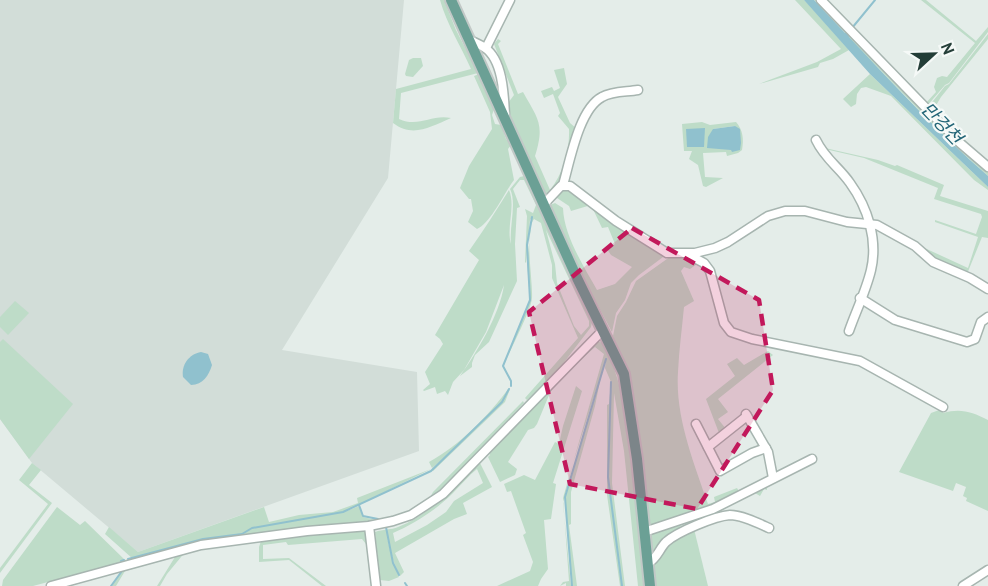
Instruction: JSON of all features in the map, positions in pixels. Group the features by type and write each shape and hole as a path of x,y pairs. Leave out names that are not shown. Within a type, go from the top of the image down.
{"main road":[{"path":"451,0 615,354 627,386 650,586"}],"street":[{"path":"486,48 510,0"},
{"path":"821,0 960,143 988,167"},
{"path":"467,38 486,48 491,54 503,80 506,122"},
{"path":"544,204 563,185 581,124 591,106 608,95 638,90"},
{"path":"816,140 826,158 841,172 856,192 870,224 871,271 849,331"},
{"path":"563,185 575,188 616,221 667,253 702,252 728,242 768,216 785,211 814,212 847,222 870,224 915,246 933,262 970,278 988,289"},
{"path":"687,254 704,263 710,271 724,322 731,332 752,339 860,361 943,407"},
{"path":"860,298 894,320 967,342 975,339 981,322 988,317"},
{"path":"51,586 201,544 369,526 411,515 443,494 603,330"},
{"path":"708,447 746,415 766,448 773,478"},
{"path":"696,424 720,471 766,448"},
{"path":"644,532 713,509 812,459"},
{"path":"648,563 654,560 667,541 689,529 718,518 736,516 770,528"},
{"path":"369,526 376,586"},
{"path":"963,586 988,570"}],"highlighted area":[{"path":"632,228 759,300 773,390 697,509 570,484 529,312"}],"shaded area":[{"path":"0,0 404,0 388,178 282,350 417,372 419,451 138,552 32,463 0,419"}],"green space":[{"path":"440,0 444,0 478,73 401,93 399,119 419,122 444,117 451,118 422,130 408,130 393,123 396,89 471,69 450,27"},
{"path":"795,0 804,0 849,50 820,63 818,67 759,84 817,62 841,49"},
{"path":"814,0 820,0 988,169 988,176 948,140 848,37 850,34 845,33"},
{"path":"921,0 926,0 976,41 988,27 988,32 949,83 927,106 925,104 936,92 934,87 937,78 947,77 975,43"},
{"path":"988,34 988,39 941,97 932,112 929,106"},
{"path":"498,39 501,41 498,44 518,94 523,92 538,122 540,129 535,156 550,190 559,177 565,161 569,129 558,116 560,113 553,94 544,98 541,91 552,87 554,91 560,88 554,70 564,68 567,84 558,97 570,123 577,129 563,178 552,194 545,193 508,112 508,103 514,95 494,44"},
{"path":"421,58 423,66 413,77 406,76 409,60"},
{"path":"479,74 494,109 492,115 495,124 501,125 511,145 508,149 514,180 487,221 477,229 468,222 473,211 471,199 460,188 469,166 492,129 490,112 474,76"},
{"path":"870,74 988,187 988,190 974,180 891,96 866,87 861,88 857,94 856,104 851,107 843,99"},
{"path":"702,122 710,125 736,122 742,135 742,150 727,156 726,152 703,153 705,177 723,178 706,187 703,186 698,165 689,159 692,151 684,151 682,124","holes":["735,126 731,150 713,129"]},
{"path":"825,148 897,165 944,185 940,196 988,211 988,238 982,237 967,274 936,262 918,245 968,268 978,237 935,222 935,220 976,234 981,214 934,199 938,188 864,158"},
{"path":"524,176 588,310 592,322 591,327 562,365 527,400 525,398 578,338 552,278 552,265 541,223 534,219 531,226 532,217 525,262 527,216 525,209 533,213 536,205 524,180 520,180 513,189 520,207 517,208 515,244 517,281 489,342 475,355 472,367 460,376 467,366 473,356 493,320 504,285 486,332 464,370 453,382 448,395 445,391 437,394 435,387 424,391 430,384 425,372 443,344 435,335 479,260 469,251 509,190 512,203 511,244 513,201 510,189 520,177","holes":["546,230 589,321 589,326 581,335 574,326 557,283 555,264"]},
{"path":"566,186 667,254 631,283 625,300 616,313 612,332 573,259 550,205 555,203 563,208 571,240 597,290 615,284 632,267 611,255 607,249 615,244 608,227 602,228 591,205 571,211 569,206 554,196"},
{"path":"529,241 531,304 503,367 530,300 527,263"},
{"path":"674,254 686,255 707,268 713,288 710,288 705,270 697,264 690,269 684,267 681,271 694,301 684,307 680,347 678,389 682,423 708,504 715,502 714,497 737,488 740,493 716,506 649,526 633,394 613,336 617,316 636,281"},
{"path":"15,301 29,313 8,335 0,327 0,317"},
{"path":"3,339 73,404 29,459 0,419 0,342"},
{"path":"597,341 603,343 615,370 622,398 631,456 644,586 638,586 624,451 614,393 612,483 625,586 620,586 607,495 607,405 611,382 605,368 606,359 563,502 604,354 595,347 562,377"},
{"path":"768,351 773,355 718,399 728,412 718,419 726,429 719,433 706,399 735,376 727,364 737,358 744,365"},
{"path":"601,376 571,492 571,524 569,525 577,586 572,586 565,497"},
{"path":"576,386 582,391 553,483 556,484 551,519 544,520 548,569 538,586 497,586 530,571 533,562 523,535 526,533 511,491 507,492 504,484 524,475 535,480 555,442 559,444"},
{"path":"509,388 503,399 510,389 505,402 433,471 432,469 443,459 432,468 429,462 473,429"},
{"path":"552,388 537,424 528,430 508,462 517,469 515,475 500,482 488,457 490,455 488,451"},
{"path":"523,401 524,403 446,485 429,499 433,492"},
{"path":"942,409 943,413 966,412 988,420 988,511 966,501 967,498 963,496 966,487 956,483 953,491 899,472 931,413"},
{"path":"479,461 492,487 463,503 467,514 395,553 404,572 400,576 387,537 393,563 399,577 389,581 380,580 375,532 398,527 421,515 442,498","holes":["477,469 483,483 454,501 446,512 427,525 395,542 393,533 432,511"]},
{"path":"32,463 41,470 29,485 52,503 0,573 0,568 48,504 19,480"},
{"path":"431,469 342,513 359,506 363,517 380,521 221,538 133,559 105,534 109,527 138,552 264,507 269,522 299,515 333,512 358,503 357,498"},
{"path":"767,483 767,490 764,489 760,496 755,493 711,516 680,526 681,531 652,558 649,537 651,533"},
{"path":"57,507 80,525 85,521 126,561 33,586 2,586 3,580"},
{"path":"564,518 571,586 566,586 566,583 560,586 563,582 569,581"},
{"path":"694,529 708,586 654,586 652,564 664,548"},
{"path":"364,530 368,539 374,586 371,586 366,544 362,539 263,545 263,559 289,558 326,586 322,586 289,560 259,562 261,541"},
{"path":"186,551 160,586 157,586 175,557 125,571 116,586 112,586 122,570 69,586 57,586"}],"water":[{"path":"804,0 814,0 845,33 848,32 849,37 900,91 988,176 988,187 870,74"},
{"path":"735,126 740,129 740,150 732,152 731,150 707,148 708,137 713,129"},
{"path":"705,128 704,147 687,147 686,129"},
{"path":"201,352 208,354 212,365 205,379 191,385 183,377 183,368 190,358"}],"waterway":[{"path":"852,28 875,0"},
{"path":"511,386 511,381 503,366 530,300 527,245 532,217"},
{"path":"572,586 565,497 606,359"},
{"path":"611,382 608,477 622,586"},
{"path":"128,559 203,539 242,534 252,528 343,512 431,471 502,402 509,389"},
{"path":"359,505 363,516 378,519"},
{"path":"386,527 393,563 399,575"},
{"path":"111,586 122,571"}],"water label":[{"name":"만겅천","path":"942,123"}]}
